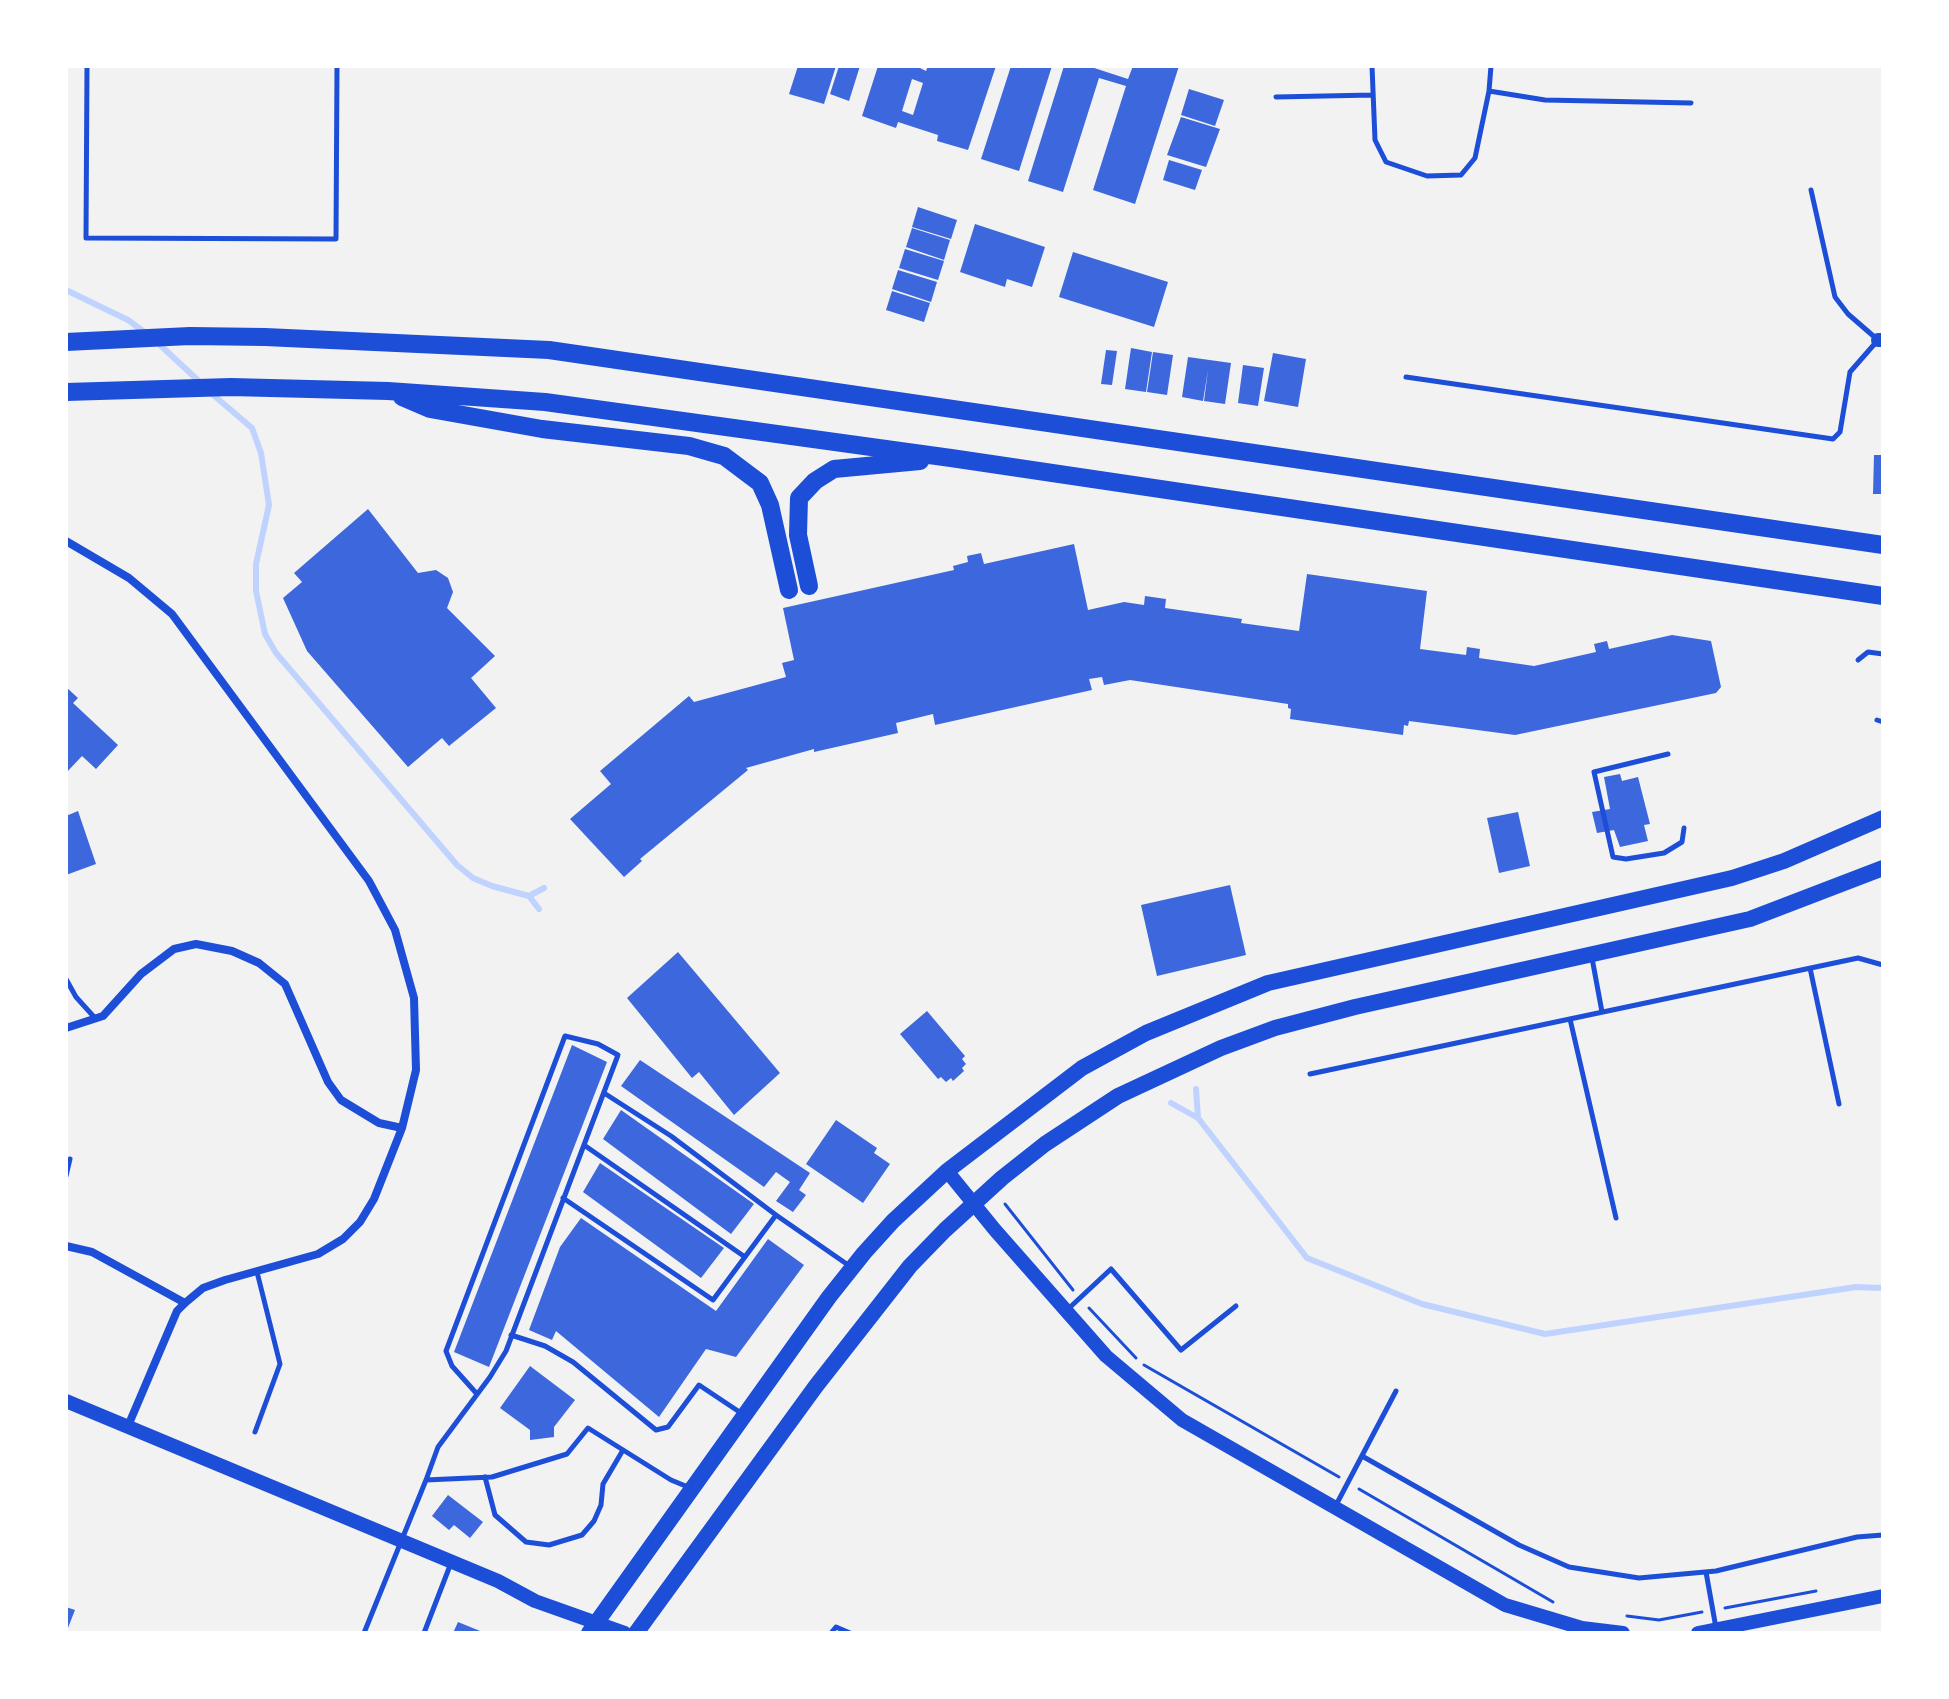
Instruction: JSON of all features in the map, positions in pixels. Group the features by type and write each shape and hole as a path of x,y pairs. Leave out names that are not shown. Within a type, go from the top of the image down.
{"highway":[{"path":"66,342 190,336 265,337 549,350 1883,545"},
{"path":"66,392 231,387 388,391 545,402 951,458 1883,596"},
{"path":"388,391 430,409 542,429 689,446 724,456 760,483 770,505 789,590"},
{"path":"809,586 798,535 797,514 799,498 815,481 834,469 951,458"}],"main road":[{"path":"594,1627 852,1268 893,1221 947,1171 1082,1068 1146,1033 1268,983 1732,878 1784,861 1883,818"},
{"path":"636,1633 874,1310 910,1266 973,1204 1045,1144 1118,1096 1221,1048 1275,1028 1355,1007 1750,919 1883,868"}],"street":[{"path":"66,541 129,578 172,614 369,881 395,930 414,998 416,1070 402,1128 374,1199 360,1222 343,1239 318,1254 203,1288 185,1303 177,1311 128,1426"},
{"path":"66,1028 103,1016 141,974 174,949 196,944 232,951 259,963 285,984 328,1082 341,1100 379,1123 402,1128"},
{"path":"947,1171 1106,1356 1173,1414 1505,1605 1582,1628 1623,1633"},
{"path":"66,1246 92,1252 185,1303"},
{"path":"66,1401 498,1581 594,1627 625,1633"},
{"path":"1698,1633 1716,1632 1883,1596"}],"lane":[{"path":"87,66 86,238 320,239 336,239 337,66"},
{"path":"1372,66 1375,140 1386,162 1427,176 1461,175 1475,158 1491,66"},
{"path":"1489,91 1545,100 1691,103"},
{"path":"1276,97 1373,95"},
{"path":"1406,377 1833,439 1840,432 1850,372 1880,340 1848,314 1835,297 1811,190"},
{"path":"1858,660 1868,652 1883,654"},
{"path":"1668,754 1594,772 1613,857 1626,859 1664,853 1682,842 1684,828"},
{"path":"1591,955 1602,1012"},
{"path":"1310,1074 1858,958 1883,965"},
{"path":"1810,968 1839,1104"},
{"path":"66,979 76,997 95,1019"},
{"path":"1570,1019 1616,1218"},
{"path":"364,1633 438,1447 477,1394 506,1351 618,1055 598,1044 565,1036 446,1351 452,1366 477,1394"},
{"path":"604,1092 671,1136 852,1268"},
{"path":"584,1145 745,1257"},
{"path":"66,1176 70,1159"},
{"path":"563,1198 713,1300 776,1215"},
{"path":"1066,1311 1111,1269 1181,1350 1236,1306"},
{"path":"255,1432 280,1364 257,1271"},
{"path":"511,1335 545,1346 573,1362 656,1430 668,1427 699,1385 745,1416"},
{"path":"1335,1507 1396,1391"},
{"path":"426,1480 485,1477 567,1454 588,1428 671,1480 693,1489"},
{"path":"485,1477 495,1515 526,1542 549,1545 582,1535 594,1521 601,1505 603,1484 623,1450"},
{"path":"1362,1456 1519,1545 1569,1567 1639,1578 1706,1572 1857,1537 1883,1535"},
{"path":"424,1633 451,1562"},
{"path":"1706,1572 1716,1632"},
{"path":"831,1633 836,1627 850,1633"}],"building":[{"path":"798,66 836,66 824,104 789,94"},
{"path":"839,66 860,66 849,101 830,94"},
{"path":"878,66 916,66 926,71 928,66 996,66 968,150 937,141 938,135 898,122 896,128 862,116","holes":["912,79 923,83 913,115 902,111"]},
{"path":"1011,66 1052,66 1019,171 981,159"},
{"path":"1064,66 1088,66 1128,79 1133,66 1179,66 1135,204 1093,190 1126,86 1099,78 1063,192 1028,181"},
{"path":"1189,89 1224,100 1215,126 1181,115"},
{"path":"1181,117 1220,129 1206,167 1167,155"},
{"path":"1169,160 1202,170 1195,190 1163,180"},
{"path":"918,207 957,220 951,239 912,227"},
{"path":"975,224 1045,247 1032,287 1007,279 1005,287 960,272"},
{"path":"912,228 950,240 944,260 906,247"},
{"path":"905,249 944,261 938,280 899,268"},
{"path":"1073,252 1168,282 1154,327 1059,297"},
{"path":"898,270 937,282 931,302 892,289"},
{"path":"892,291 930,303 924,322 886,310"},
{"path":"1131,348 1152,352 1146,392 1125,389"},
{"path":"1106,350 1117,351 1112,385 1101,384"},
{"path":"1153,352 1173,355 1167,395 1147,392"},
{"path":"1273,353 1306,359 1298,407 1264,401"},
{"path":"1188,357 1231,363 1225,404 1204,401 1208,370 1203,401 1182,397"},
{"path":"1243,365 1264,368 1258,406 1238,403"},
{"path":"1874,455 1883,455 1883,494 1873,494"},
{"path":"368,509 418,573 436,570 448,578 453,592 447,608 495,656 471,678 496,708 449,746 442,738 408,767 307,651 283,598 302,582 294,573"},
{"path":"1074,544 1088,610 1124,602 1144,605 1145,596 1166,599 1165,608 1299,631 1307,574 1427,591 1420,649 1466,655 1467,647 1480,649 1479,658 1534,666 1596,652 1594,644 1607,641 1609,649 1672,635 1711,641 1721,687 1716,693 1515,735 1409,721 1408,726 1404,725 1403,735 1290,719 1288,704 1130,680 1104,685 1102,677 1089,679 1092,690 935,725 933,714 896,723 898,733 814,752 814,749 746,768 748,770 640,859 642,861 624,877 570,819 611,784 600,771 689,696 694,702 786,677 782,663 794,660 783,608 954,570 953,566 968,562 967,556 981,553 984,564"},
{"path":"66,687 78,698 73,703 118,745 96,769 82,756 66,773"},
{"path":"1620,774 1622,781 1638,777 1650,824 1644,825 1648,841 1620,847 1614,830 1597,833 1592,812 1610,809 1604,777"},
{"path":"78,811 96,864 66,875 66,816"},
{"path":"1518,812 1530,866 1499,873 1487,818"},
{"path":"1230,885 1246,955 1157,976 1141,905"},
{"path":"678,952 780,1073 734,1115 699,1072 692,1078 627,998"},
{"path":"927,1011 965,1056 962,1059 966,1064 962,1068 964,1071 953,1081 951,1078 946,1082 941,1077 938,1079 900,1034"},
{"path":"572,1045 607,1062 489,1367 454,1352"},
{"path":"640,1060 810,1173 799,1190 806,1195 793,1212 776,1201 790,1182 776,1172 764,1187 621,1086"},
{"path":"621,1110 754,1204 731,1234 603,1139"},
{"path":"836,1120 877,1148 874,1153 890,1164 863,1203 806,1164"},
{"path":"600,1163 724,1248 701,1278 583,1192"},
{"path":"581,1218 716,1311 768,1239 804,1265 736,1357 706,1349 659,1417 556,1331 552,1340 529,1330 560,1247"},
{"path":"530,1366 575,1400 554,1427 554,1437 530,1440 530,1430 500,1408"},
{"path":"448,1495 483,1522 470,1538 454,1525 449,1530 432,1516"},
{"path":"66,1607 75,1610 66,1633"},
{"path":"458,1622 485,1633 453,1633"}],"waterway":[{"path":"66,290 128,320 147,334"},
{"path":"159,344 203,385"},
{"path":"211,393 252,428 261,453 269,505 256,564 256,591 265,634 276,653 457,865 473,878 529,896 539,909"},
{"path":"529,896 544,888"},
{"path":"1196,1089 1198,1118"},
{"path":"1171,1103 1198,1118 1307,1258 1422,1304 1545,1334 1856,1287 1883,1288"}]}
